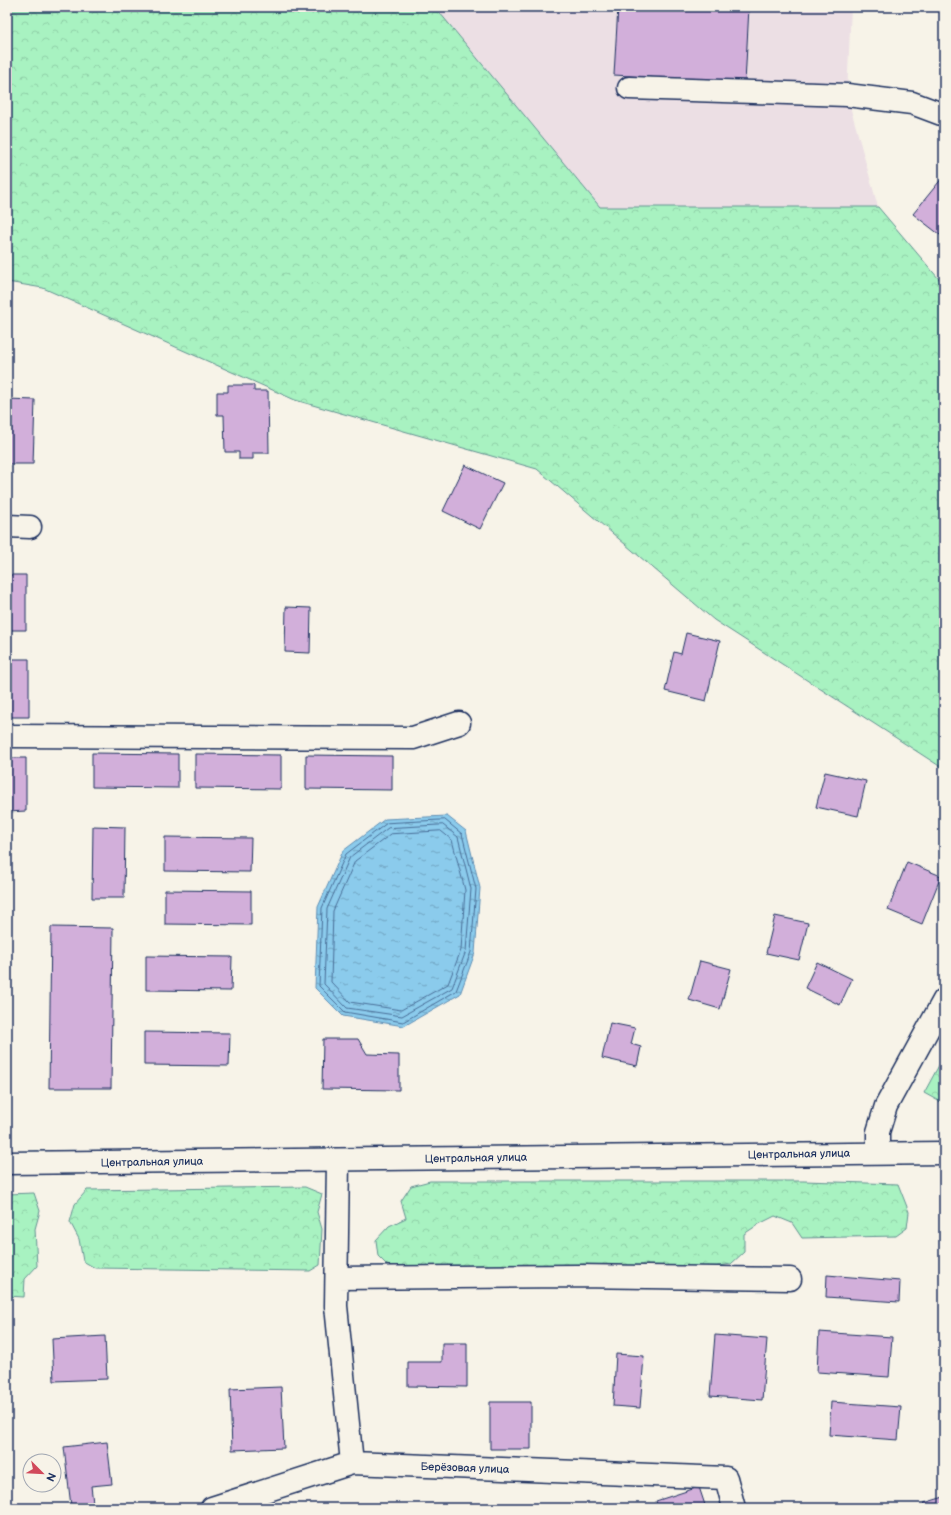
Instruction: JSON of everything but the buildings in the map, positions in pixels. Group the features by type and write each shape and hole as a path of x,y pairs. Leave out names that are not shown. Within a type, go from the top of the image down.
{"street":[{"path":"630,88 847,95 912,103 944,115"},
{"path":"7,526 30,527"},
{"path":"7,736 413,738 459,724"},
{"path":"878,1153 878,1132 886,1106 944,1000"},
{"name":"Центральная улица","path":"7,1163 944,1153"},
{"path":"338,1160 336,1306 352,1463"},
{"path":"337,1278 578,1276 790,1279"},
{"name":"Берёзовая улица","path":"212,1508 352,1463 726,1478 734,1508"}],"shaded area":[{"path":"435,7 851,7 847,95 878,207 600,207"}],"green space":[{"path":"7,7 435,7 600,207 878,207 944,285 944,769 714,620 537,469 295,400 43,288 7,282"},
{"path":"944,1056 944,1104 924,1093"},
{"path":"430,1181 804,1181 898,1184 909,1212 907,1228 896,1236 802,1238 792,1223 775,1216 744,1234 744,1252 731,1264 696,1270 555,1266 388,1266 378,1256 376,1240 389,1226 406,1218 401,1201 411,1186"},
{"path":"305,1187 322,1194 317,1212 322,1229 320,1265 310,1271 95,1268 83,1261 79,1239 70,1222 75,1204 87,1190"},
{"path":"34,1193 40,1211 35,1229 37,1266 25,1279 24,1297 7,1296 7,1194"}],"water":[{"path":"447,816 466,831 480,888 475,953 460,994 404,1026 343,1016 315,988 318,907 343,851 385,819"}]}
